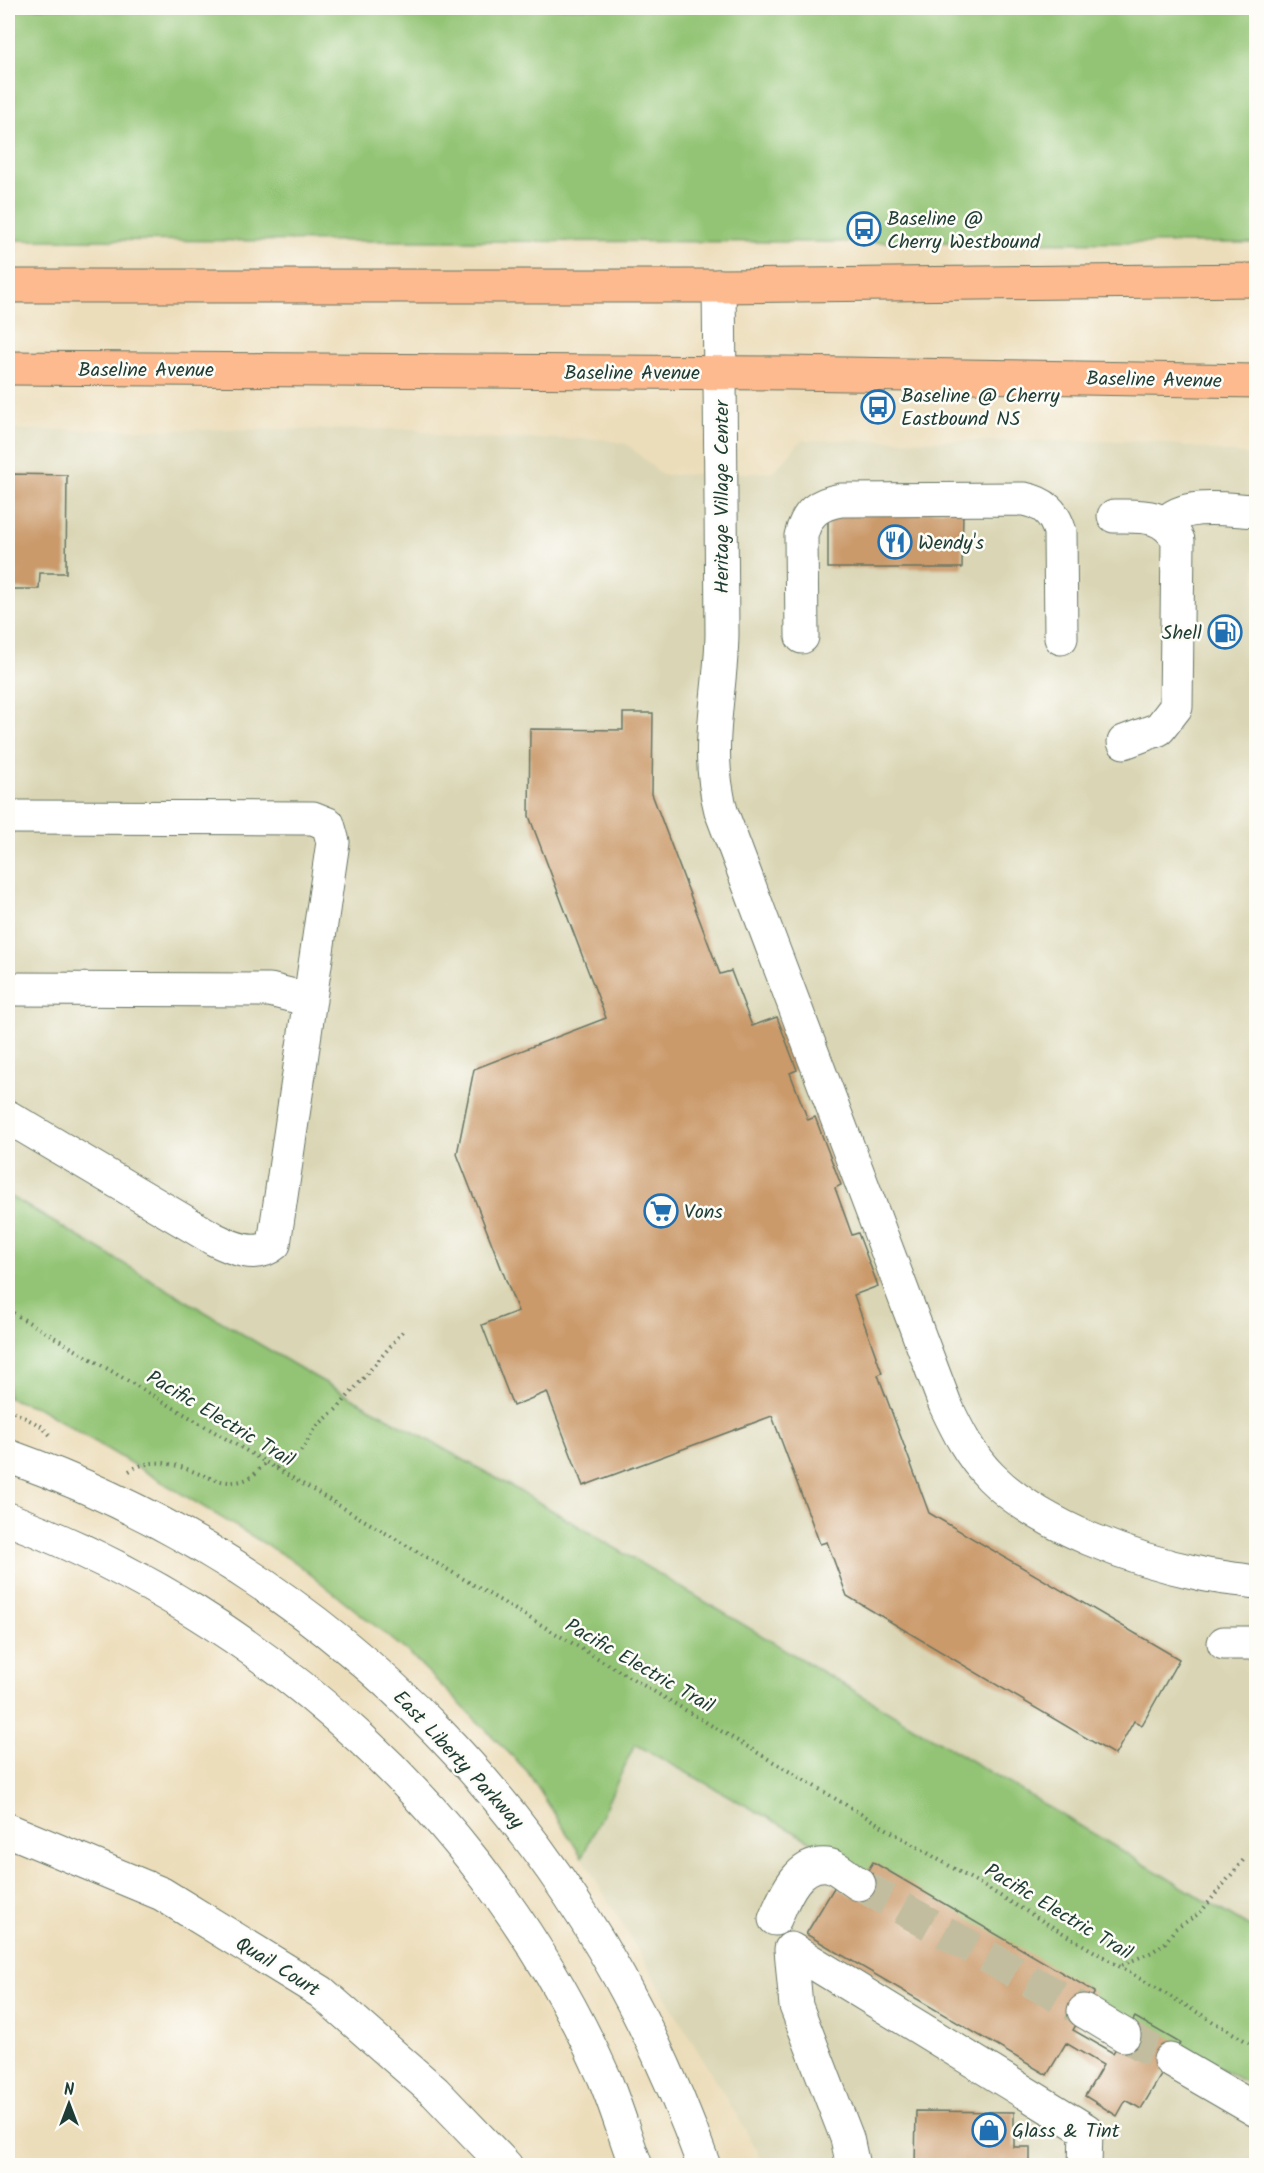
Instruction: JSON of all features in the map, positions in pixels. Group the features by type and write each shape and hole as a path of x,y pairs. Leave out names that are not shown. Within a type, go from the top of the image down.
{"main road":[{"path":"8,286 719,286 1257,280"},
{"name":"Baseline Avenue","path":"8,368 720,372 1257,381"}],"street":[{"name":"Heritage Village Center","path":"719,286 722,636 712,760 721,811 958,1431 972,1455 991,1478 1046,1517 1120,1550 1155,1561 1201,1574 1257,1581"},
{"path":"802,637 801,536 805,521 814,508 827,502 841,500 1024,499 1038,502 1048,509 1056,520 1060,532 1061,638"},
{"path":"1166,523 1178,512 1187,510 1257,511"},
{"path":"1114,516 1145,516 1166,523 1178,540 1176,707 1159,729 1124,742"},
{"path":"8,817 313,818 328,824 333,843 274,1244 267,1250 259,1252 245,1250 214,1239 8,1117"},
{"path":"8,989 270,990 310,1000"},
{"name":"East Liberty Parkway","path":"8,1456 100,1492 231,1563 337,1639 416,1707 525,1829 574,1899 642,2018 687,2116 704,2166"},
{"path":"8,1519 139,1579 202,1615 275,1665 392,1768 464,1847 512,1914 556,1987 604,2078 636,2166"},
{"path":"1224,1643 1257,1642"},
{"name":"Quail Court","path":"8,1830 162,1894 321,1992 435,2092 506,2166"},
{"path":"775,1919 787,1891 811,1867 828,1865 859,1884"},
{"path":"853,2166 848,2138 796,2006 791,1949 1086,2130 1085,2166"},
{"path":"1084,2011 1124,2035"},
{"path":"1170,2060 1257,2110"}],"path":[{"name":"Pacific Electric Trail","path":"8,1310 1257,2047"},
{"path":"276,1468 301,1451 317,1426 338,1408 404,1330"},
{"path":"8,1409 41,1426 56,1441"},
{"path":"123,1475 143,1463 162,1461 228,1483 249,1478 266,1462"},
{"path":"1121,1965 1152,1952 1165,1942 1174,1929 1200,1913 1245,1858"}],"shaded area":[{"path":"415,429 452,438 601,439 627,444 662,475 773,472 802,440 1151,441 1256,456 1256,1931 523,1493 315,1377 8,1195 8,430"},
{"path":"635,1743 1256,2088 1256,2165 761,2165 757,2150 582,1857"}],"green space":[{"path":"8,8 1256,8 1256,243 8,240"},
{"path":"8,1195 315,1377 523,1493 1256,1931 1256,2088 635,1744 582,1857 527,1771 408,1652 295,1562 39,1408 8,1398"}],"building":[{"path":"8,474 67,475 66,573 40,573 39,589 8,589"},
{"name":"Wendy's","path":"963,509 962,568 828,568 828,515"},
{"name":"Vons","path":"623,713 653,713 652,794 720,974 731,971 752,1026 777,1017 797,1070 790,1073 808,1120 815,1117 841,1185 835,1188 852,1235 858,1233 878,1286 854,1295 882,1373 878,1375 929,1513 1179,1659 1142,1725 1134,1721 1115,1755 847,1596 827,1542 820,1544 772,1416 583,1486 547,1392 513,1406 482,1325 518,1311 457,1154 474,1069 606,1018 529,816 530,729 623,730"},
{"path":"873,1862 1095,1992 1073,2030 1113,2053 1135,2017 1180,2043 1141,2109 1126,2100 1117,2116 1085,2096 1103,2065 1066,2043 1047,2075 806,1934 835,1886 852,1896"},
{"path":"916,2111 1014,2112 1014,2147 1030,2147 1030,2166 915,2166"}],"tunnel":[{"path":"859,1884 1084,2011"},
{"path":"1124,2035 1170,2060"}],"place":[{"name":"Baseline @ Cherry Westbound","path":"864,229"},
{"name":"Baseline @ Cherry Eastbound NS","path":"878,407"},
{"name":"Wendy's","path":"895,542"},
{"name":"Shell","path":"1225,632"},
{"name":"Vons","path":"661,1211"},
{"name":"Glass & Tint","path":"989,2130"}]}
